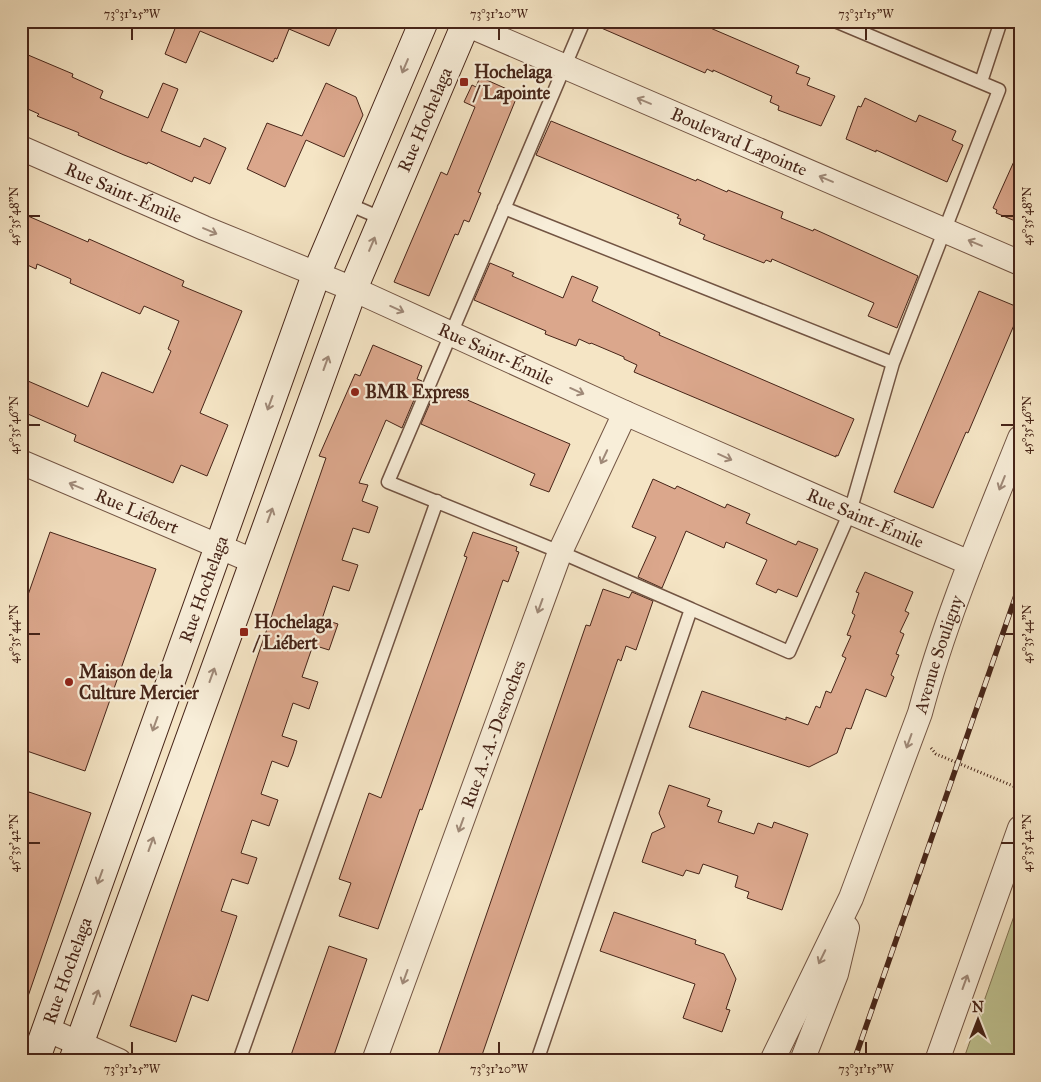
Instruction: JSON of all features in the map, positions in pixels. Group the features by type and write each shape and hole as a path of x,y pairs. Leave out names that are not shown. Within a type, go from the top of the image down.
{"main road":[{"name":"Rue Hochelaga","path":"35,1061 316,275 424,21"},
{"name":"Rue Hochelaga","path":"76,1052 352,289 383,219 464,22"}],"street":[{"name":"Boulevard Lapointe","path":"464,22 1020,263"},
{"name":"Rue Saint-Émile","path":"21,148 204,228 352,289 625,413 970,563"},
{"name":"Rue A.-A.-Desroches","path":"374,1061 560,552 625,413"},
{"name":"Avenue Souligny","path":"772,1061 838,924 860,873 920,712 927,686 970,563 1020,438"},
{"name":"Rue Liébert","path":"21,462 253,561"},
{"path":"937,1061 1020,828"},
{"name":"Avenue Souligny","path":"802,1061 836,974 860,873"},
{"path":"46,1029 76,1052 119,1061"}],"lane":[{"path":"584,21 388,482 560,552 789,652 850,512 893,363 999,90 835,21"},
{"path":"981,82 1001,21"},
{"path":"346,203 383,219"},
{"path":"504,208 893,363"},
{"path":"240,1061 437,501"},
{"path":"537,1061 691,609"}],"path":[{"path":"929,743 930,748 936,754 1018,788 1020,793"}],"green space":[{"path":"1020,899 1020,1061 963,1061"}],"building":[{"path":"178,21 340,21 329,46 289,29 277,59 275,58 273,62 200,31 186,63 165,54"},
{"path":"592,21 694,21 799,66 796,73 810,78 807,85 835,96 821,126 778,110 779,106 770,102 772,96 713,70 713,72 707,69 705,73 592,24"},
{"path":"21,52 73,74 72,77 103,91 100,98 148,118 163,83 178,89 161,131 200,147 204,138 226,148 210,184 194,177 192,182 148,162 147,164 124,155 78,135 79,133 77,132 37,116 39,114 21,106"},
{"path":"480,77 518,94 478,192 481,193 469,222 464,220 458,235 455,234 429,296 394,282 441,172 447,175 475,107 464,102 472,85 476,87"},
{"path":"326,83 356,97 363,115 344,157 306,140 285,187 247,169 267,123 302,136"},
{"path":"865,98 916,122 919,115 956,131 952,140 963,145 947,182 876,150 876,152 846,139 858,106 861,107"},
{"path":"551,121 696,181 697,179 727,192 728,190 783,212 781,218 813,231 814,229 918,276 897,328 868,316 874,303 772,259 771,262 766,260 764,263 703,239 705,235 679,224 681,219 677,218 679,215 536,155"},
{"path":"1020,148 1020,223 996,213 997,210 993,208"},
{"path":"21,213 88,242 89,239 184,281 182,286 242,311 200,413 228,425 207,476 181,465 173,483 74,441 76,435 21,411 21,378 88,407 102,372 153,393 171,351 168,349 179,321 144,306 140,314 70,283 71,279 37,264 36,269 21,262"},
{"path":"490,263 514,273 512,276 563,298 572,276 598,287 592,301 660,333 659,335 854,419 838,456 836,455 836,457 634,372 637,365 624,359 624,357 579,339 576,346 545,334 546,331 474,300"},
{"path":"979,291 1020,308 1020,311 968,433 966,432 933,508 894,492"},
{"path":"373,345 422,366 417,379 422,381 402,428 386,420 359,483 368,485 362,501 378,507 369,533 353,528 342,560 358,565 349,591 333,586 322,619 338,624 329,650 313,645 302,677 318,682 309,709 293,703 282,736 297,741 293,754 288,767 272,761 261,794 278,800 269,826 252,820 241,853 257,858 248,884 232,879 221,911 237,916 228,943 208,1001 192,995 176,1042 130,1026 326,458 319,456 355,374 360,376"},
{"path":"437,387 570,444 549,492 530,485 535,474 421,424"},
{"path":"653,479 675,489 677,486 725,508 727,504 750,514 746,523 796,545 798,541 818,549 797,597 778,589 776,593 756,584 767,560 726,542 724,548 686,531 662,588 638,577 656,537 632,527"},
{"name":"Maison de la Culture Mercier","path":"50,532 156,569 85,771 21,749 21,615"},
{"path":"473,532 517,547 516,551 519,552 508,582 503,580 378,929 339,916 351,883 339,879 369,793 381,798 467,557 464,556"},
{"path":"865,572 913,592 905,611 909,613 900,632 904,634 896,654 899,655 891,675 894,677 886,697 866,689 851,729 846,728 837,753 809,767 689,727 702,691 786,720 786,717 808,725 816,706 820,708 826,691 831,693 846,658 842,656 851,636 847,635 855,615 852,613 859,593 856,592"},
{"path":"603,589 629,598 632,592 653,601 636,650 626,646 621,661 618,659 480,1061 436,1061 586,625 590,626"},
{"path":"669,785 710,799 707,806 722,811 718,822 754,834 758,823 772,828 774,822 808,834 782,910 747,898 749,892 735,887 738,876 703,864 699,874 686,870 683,876 642,862 652,833 665,827 659,813"},
{"path":"29,792 91,813 24,1008 21,1007 21,814"},
{"path":"614,912 696,940 695,944 724,954 736,979 726,1009 730,1010 722,1032 683,1018 695,984 600,951"},
{"path":"329,946 367,959 332,1061 289,1061"}],"railway":[{"path":"854,1061 1020,584"}],"place":[{"name":"Hochelaga / Lapointe","path":"464,82"},
{"name":"BMR Express","path":"355,392"},
{"name":"Hochelaga / Liébert","path":"244,632"},
{"name":"Maison de la Culture Mercier","path":"69,682"}]}
